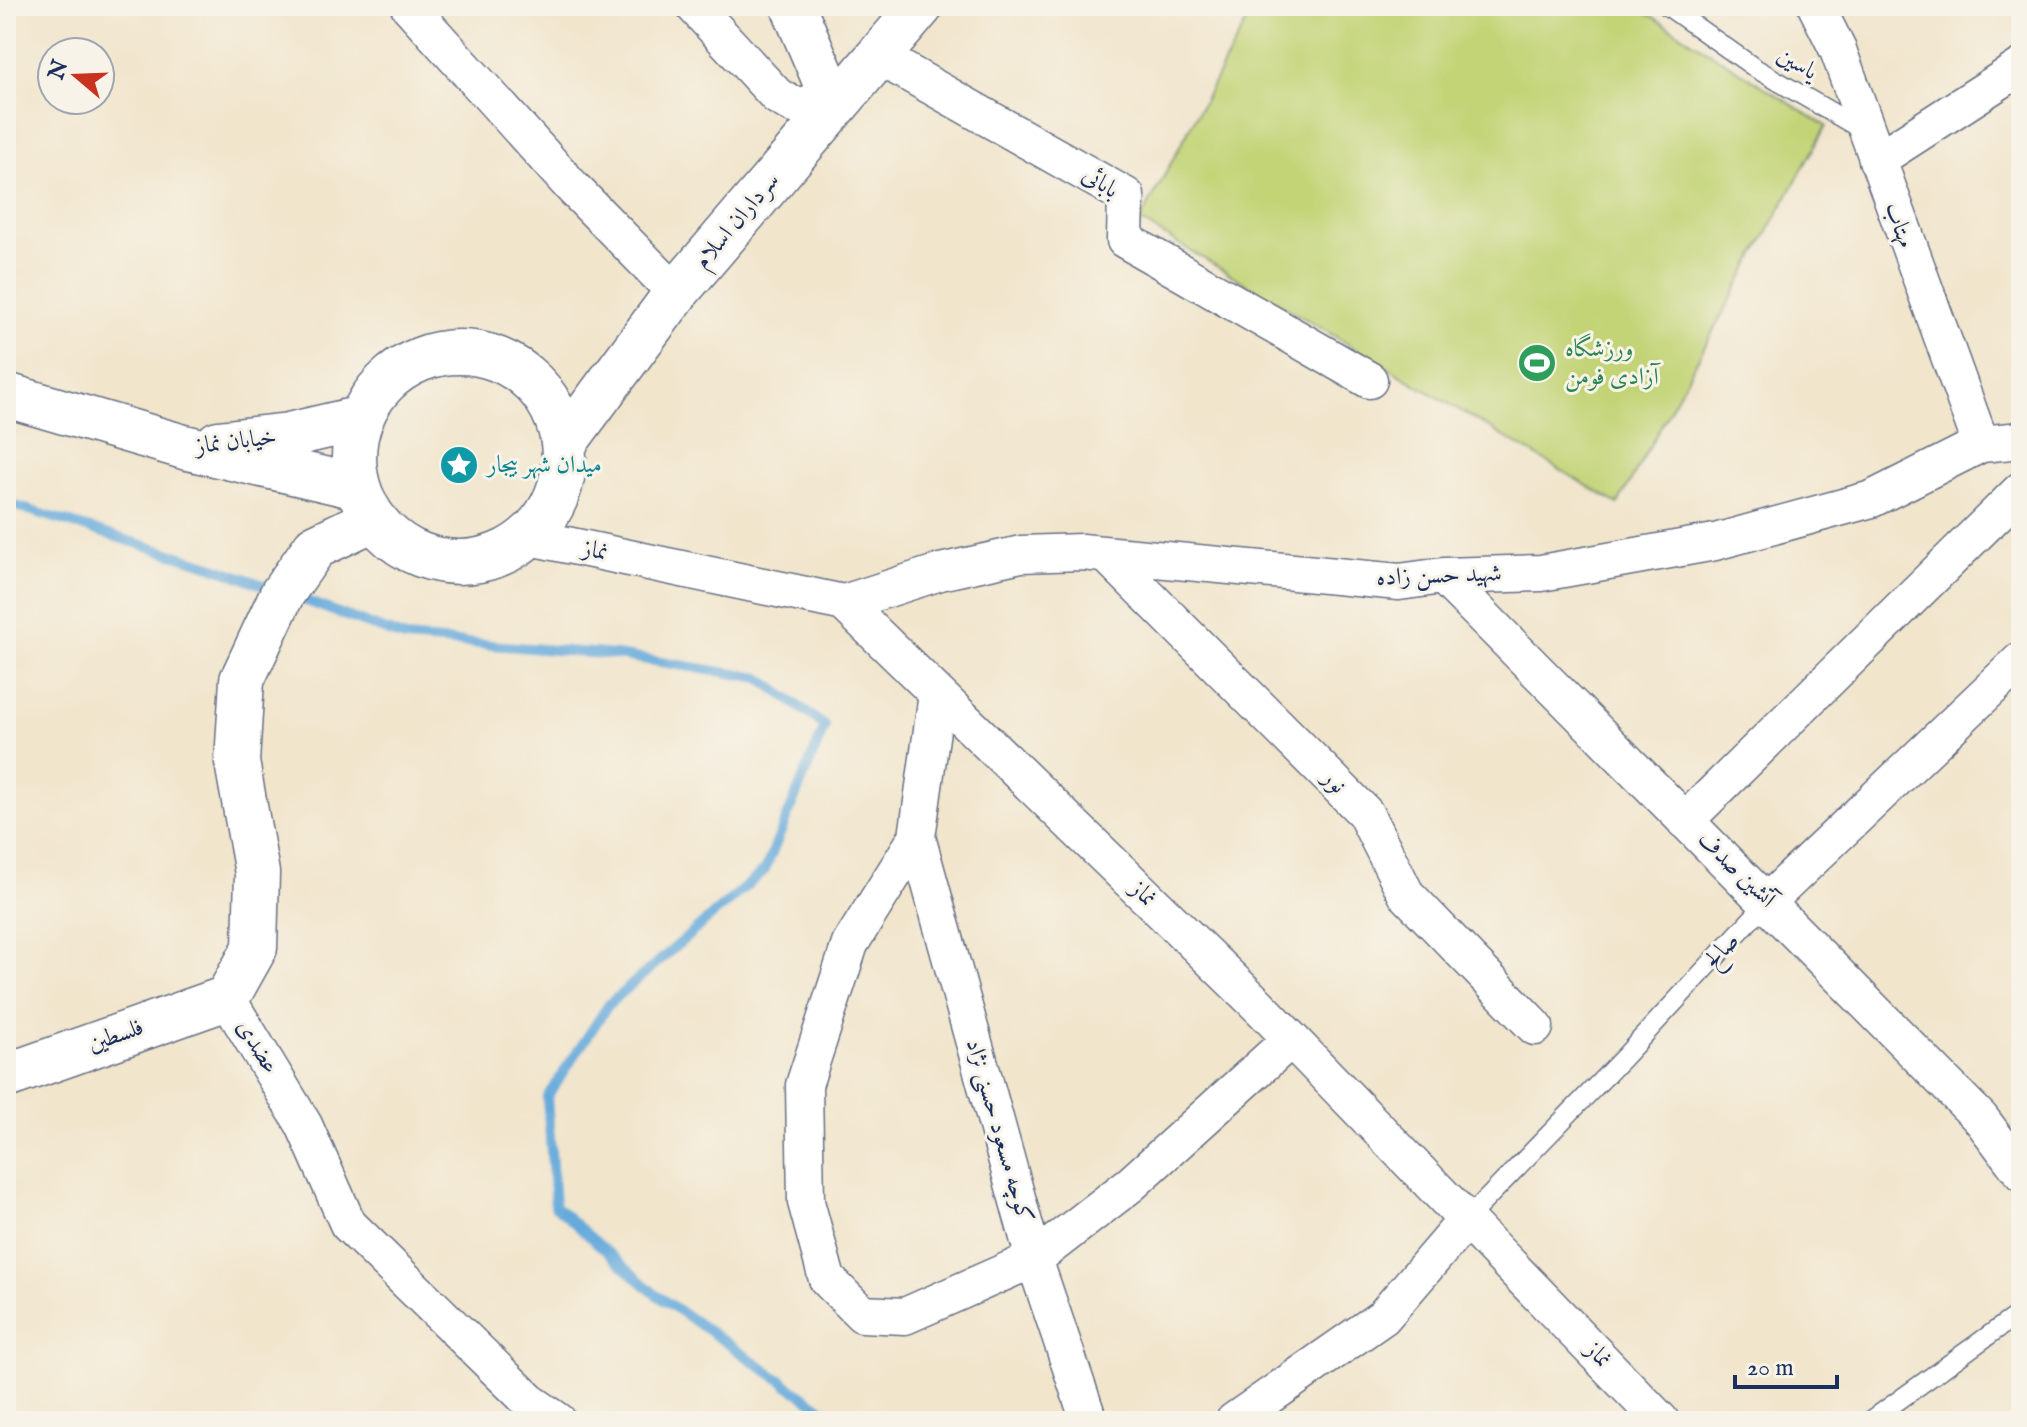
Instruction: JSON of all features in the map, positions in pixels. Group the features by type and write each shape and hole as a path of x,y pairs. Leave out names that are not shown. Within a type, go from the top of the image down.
{"street":[{"path":"409,6 574,189 676,293"},
{"path":"694,6 777,96 793,105 835,105 793,6"},
{"name":"سرداران اسلام","path":"564,444 676,293 921,6"},
{"name":"مهتاب","path":"1816,6 1838,50 1981,444"},
{"name":"بابائی","path":"878,56 1126,196 1125,240 1369,380"},
{"path":"1872,146 1991,90 2021,67"},
{"path":"474,352 507,363 534,383 554,411 564,444 562,478 551,510 529,537 499,555 465,563 431,558 398,544 366,503 354,452 362,418 380,387 407,365 440,354 474,352"},
{"path":"6,395 184,447"},
{"name":"خیابان نماز","path":"184,447 289,435 362,418"},
{"name":"شهید حسن زاده","path":"844,603 940,572 1021,554 1082,552 1399,582 1443,576 1541,573 1715,542 1872,499 1981,444 2021,440"},
{"name":"خیابان نماز","path":"184,447 366,503"},
{"path":"1685,821 2021,490"},
{"name":"عضدی","path":"366,503 315,547 282,594 242,680 237,762 257,873 255,948 227,998 304,1125 348,1224 522,1411 558,1421"},
{"name":"نماز","path":"529,537 844,603 1291,1039 1661,1421"},
{"name":"نور","path":"1108,556 1365,813 1406,894 1535,1027"},
{"name":"آتشین صدف","path":"1443,576 1981,1119 2021,1172"},
{"name":"صالح","path":"1768,901 2021,660"},
{"path":"937,694 917,837 850,944 804,1085 806,1202 827,1279 862,1314 905,1316 1034,1259 1131,1184 1291,1039"},
{"name":"کوچه مسعود حسنی نژاد","path":"917,837 1034,1259 1089,1421"},
{"name":"فلسطین","path":"6,1076 227,998"},
{"path":"1234,1421 1383,1317 1467,1219"}],"lane":[{"name":"یاسین","path":"1667,6 1872,146"},
{"name":"صالح","path":"1467,1219 1623,1058 1768,901"},
{"path":"1870,1421 2021,1312"}],"green space":[{"name":"ورزشگاه آزادی فومن","path":"1255,6 1636,6 1826,126 1618,504 1140,221"}],"waterway":[{"path":"6,503 211,566 274,589"},
{"path":"293,596 405,638 617,655 760,678 825,726 765,870 609,1004 547,1097 555,1206 655,1294 840,1421"}],"place":[{"name":"ورزشگاه آزادی فومن","path":"1537,363"},
{"name":"میدان شهر بیجار","path":"459,465"}]}
